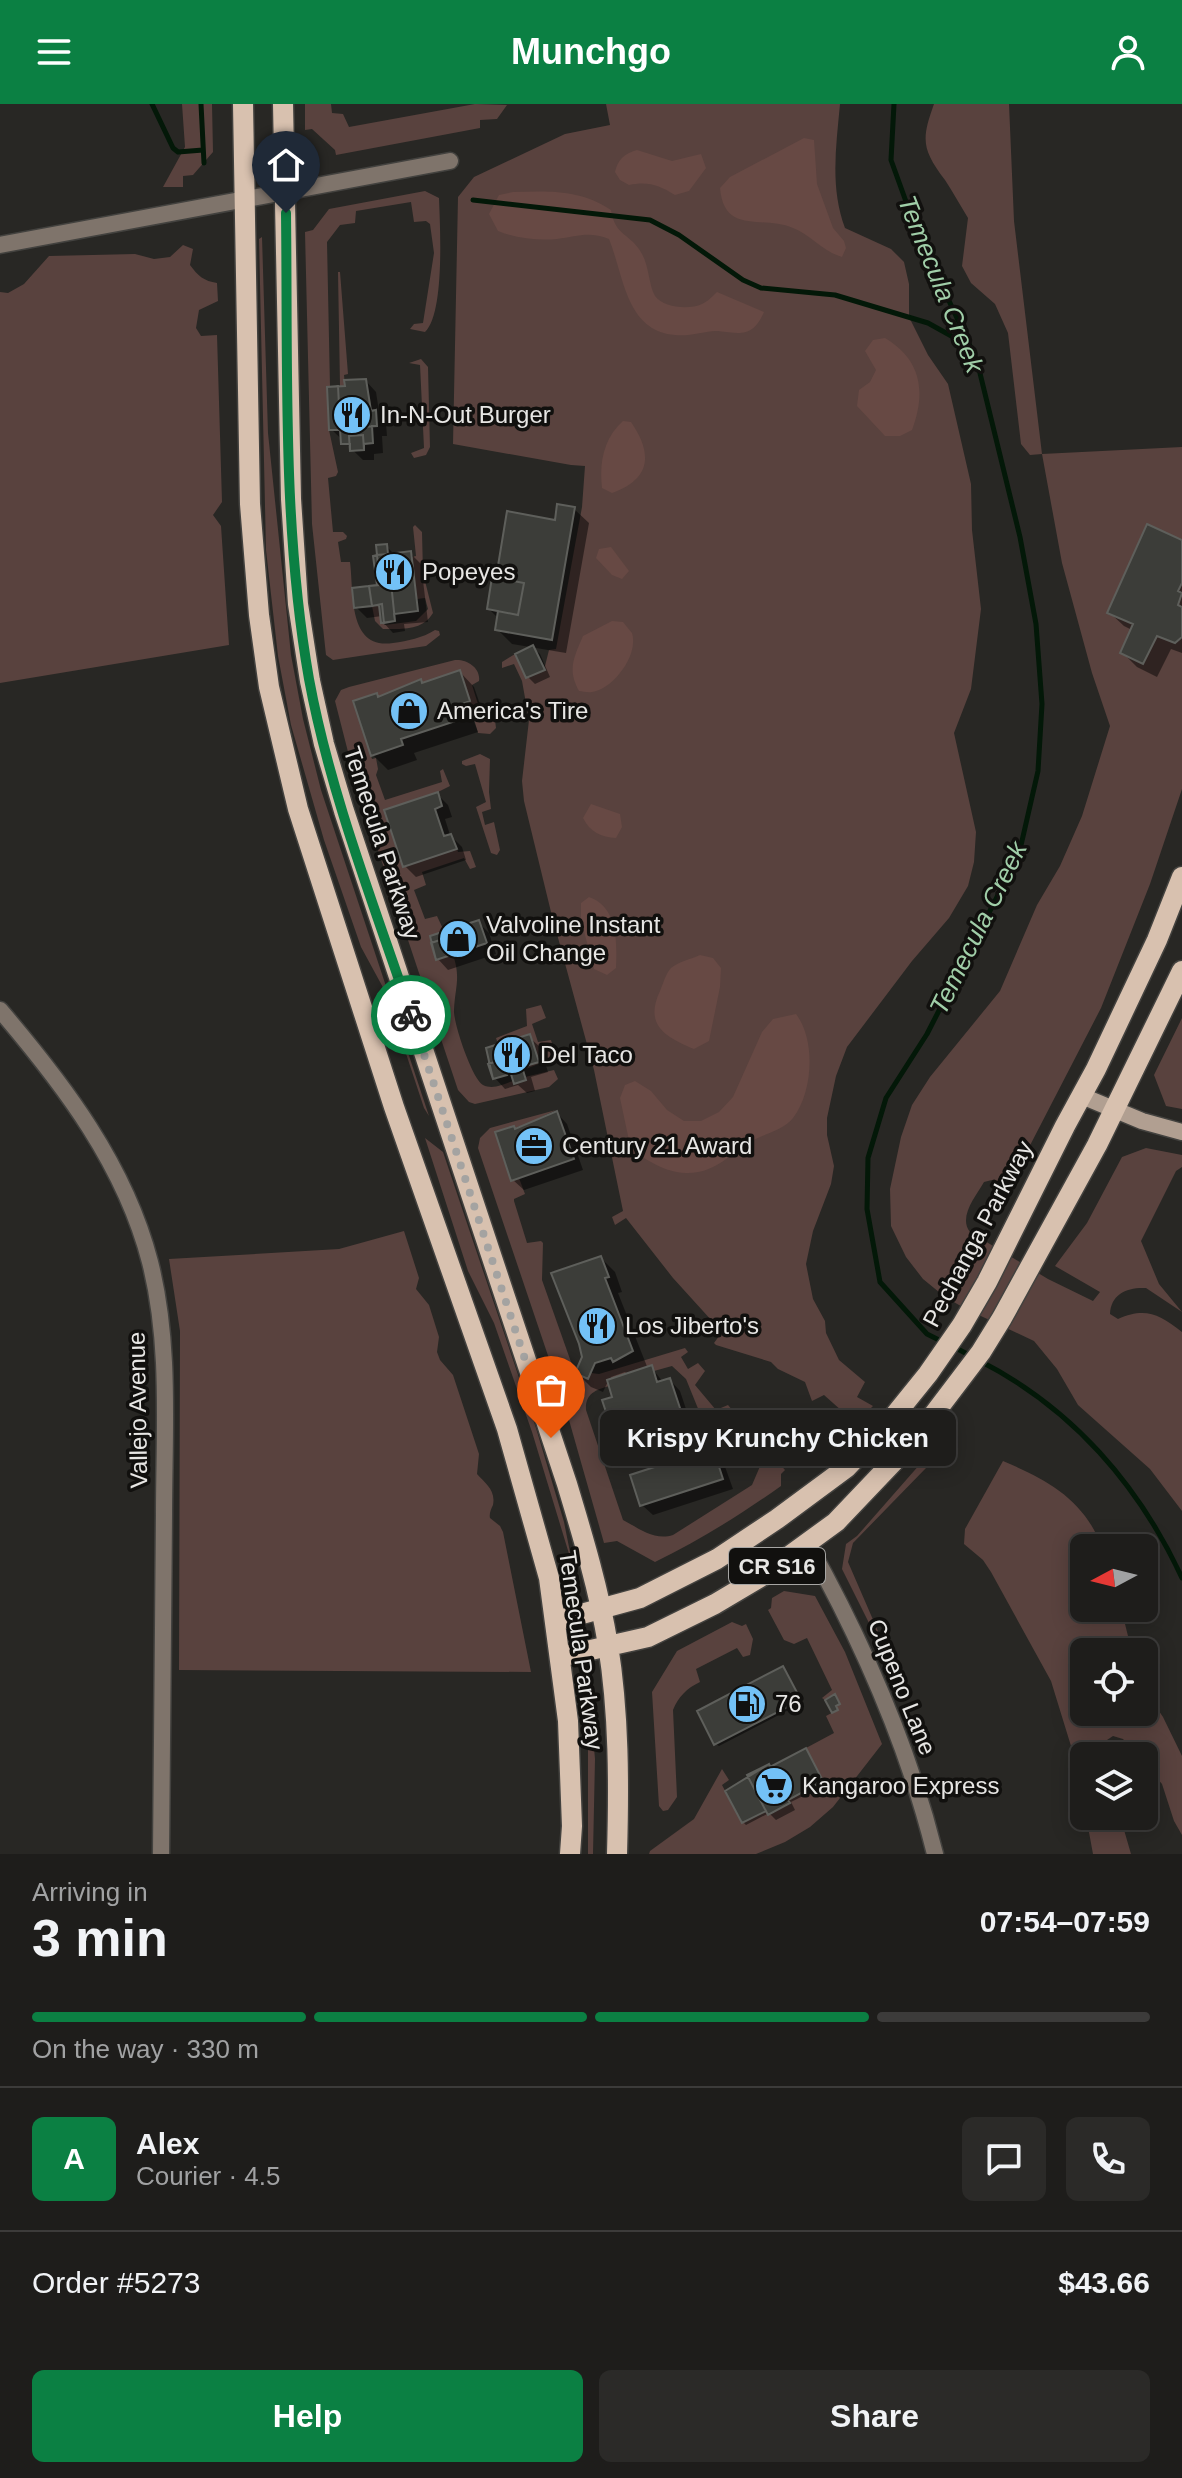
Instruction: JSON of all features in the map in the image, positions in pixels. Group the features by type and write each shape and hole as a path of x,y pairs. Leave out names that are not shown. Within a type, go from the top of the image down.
{"main road":[{"name":"Temecula Parkway","path":"243,104 250,504 259,615 280,741 298,809 394,1107 507,1429 549,1578 571,1775 570,1854"},
{"name":"Temecula Parkway","path":"283,104 290,483 297,589 310,681 324,744 377,914 567,1484 592,1568 608,1646 617,1752 617,1854"},
{"name":"Pechanga Parkway","path":"556,1621 640,1598 717,1559 846,1468 886,1426 962,1325 1013,1233 1157,940 1182,877"},
{"name":"CR S16","path":"560,1657 648,1637 751,1582 808,1544 863,1495 915,1439 981,1352 1042,1247 1182,971"},
{"path":"1082,1096 1144,1122 1182,1132"}],"street":[{"path":"0,245 450,161"},
{"name":"Vallejo Avenue","path":"0,1010 53,1071 98,1139 126,1197 150,1262 162,1331 164,1423 161,1854"},
{"name":"Cupeno Lane","path":"808,1544 845,1611 899,1737 935,1854"}],"shaded area":[{"path":"182,104 212,104 213,152 193,175 183,176 183,187 163,187 185,147"},
{"path":"305,104 331,104 332,113 343,114 349,127 475,104 507,105 497,119 480,120 480,128 336,155 335,150 312,129 305,130"},
{"path":"606,104 840,104 836,183 845,228 891,249 904,262 909,284 909,317 928,355 948,384 971,484 972,530 981,609 971,689 954,733 976,832 974,862 968,886 949,918 847,1047 836,1076 827,1118 827,1135 834,1166 806,1264 813,1299 825,1321 826,1333 839,1360 865,1382 857,1397 873,1406 822,1451 811,1450 842,1418 842,1411 824,1395 812,1401 805,1382 778,1369 771,1362 716,1345 714,1343 722,1332 673,1278 626,1218 615,1225 612,1217 623,1211 594,1070 524,801 522,781 529,720 522,681 514,664 502,668 502,662 515,654 527,678 544,670 549,650 556,649 582,507 585,466 453,444 458,197 474,177 565,134 610,125"},
{"path":"934,104 1009,104 1014,221 1042,454 1030,455 1021,444 1008,333 995,304 971,283 962,266 968,218 932,160 926,144"},
{"path":"804,138 814,140 817,184 833,228 844,241 846,248 842,257 793,228 737,218 723,203 720,188 730,177"},
{"path":"637,150 672,161 701,154 706,168 689,191 675,195 653,185 629,185 620,180 615,172 622,158"},
{"path":"425,191 439,198 440,248 436,307 425,332 410,329 414,324 423,323 434,253 430,224 426,221 414,222 411,202 356,211 355,223 340,225 327,242 329,430 338,472 336,476 328,478 333,532 343,532 347,536 338,542 341,562 350,562 353,602 360,628 367,637 378,643 409,640 435,630 440,635 426,646 333,660 326,655 312,524 305,232 313,230 329,209"},
{"path":"513,192 576,195 611,210 616,225 642,254 653,292 664,303 677,307 697,306 717,292 764,312 756,326 746,332 675,335 659,331 646,324 629,299 609,239 589,235 535,239 498,231 489,214 499,195"},
{"path":"262,237 268,433 291,655 303,719 321,790 429,1116 386,993 361,947 324,840 291,725 278,656 266,550 259,239"},
{"path":"183,245 193,249 190,265 196,272 217,283 218,301 199,310 196,328 201,336 217,335 222,502 213,515 221,526 229,645 0,683 0,292 8,293 24,284 49,256 135,254 154,259 170,257"},
{"path":"338,272 348,374 344,375 345,386 340,386"},
{"path":"885,338 907,356 918,378 919,403 912,430 900,436 885,436 857,406 859,390 870,382 876,370 865,351 873,340"},
{"path":"421,359 428,367 430,447 426,455 414,458 411,453 424,448 420,365 409,363"},
{"path":"623,421 631,422 638,434 645,455 644,464 635,480 612,493 602,488 602,460 611,435"},
{"path":"1182,447 1182,789 1150,884 1101,1008 1008,1188 992,1180 984,1182 966,1220 970,1232 1048,1279 1093,1301 1100,1292 1055,1266 1087,1223 1122,1157 1146,1148 1182,1155 1182,1167 1176,1171 1141,1241 1159,1284 1182,1312 1146,1288 1139,1288 1121,1293 1113,1301 1110,1314 1118,1319 1136,1313 1152,1314 1182,1332 1182,1511 1150,1469 1078,1405 1057,1369 1034,1341 945,1297 923,1279 906,1257 891,1226 890,1189 901,1137 912,1105 930,1077 1000,991 1037,905 1060,866 1082,816 1110,726 1062,563 1042,454"},
{"path":"415,525 422,532 423,573 433,613 417,626 383,629 375,621 372,606 379,605 381,622 385,625 416,621 428,609 425,598 417,599 412,557 416,556"},
{"path":"611,547 629,571 622,579 612,575 596,558 599,549"},
{"path":"612,621 623,622 632,633 632,651 628,661 616,678 600,690 579,691 573,670 583,636"},
{"path":"455,660 468,663 478,672 479,681 472,685 483,720 495,720 496,728 490,734 478,733 460,670 422,683 420,679 378,697 376,693 353,701 372,759 376,758 376,775 385,800 442,782 440,771 443,769 450,786 438,792 403,867 457,849 458,852 470,851 476,867 470,869 464,858 422,872 426,885 414,890 425,919 437,916 444,931 431,944 436,960 453,955 457,976 455,1016 464,1050 474,1072 483,1085 491,1087 513,1081 515,1084 525,1080 525,1077 554,1070 558,1079 549,1087 475,1104 458,1090 357,787 335,701 341,690 349,687"},
{"path":"480,754 490,759 491,809 482,812 485,825 494,822 500,850 497,855 491,853 476,807 486,802 475,764 462,764 462,761"},
{"path":"591,804 620,814 622,827 616,838 596,833 586,823 583,818"},
{"path":"589,897 606,909 614,926 616,968 607,975 594,969 581,920 581,903"},
{"path":"700,955 713,958 721,968 720,987 709,1041 694,1049 666,1034 654,1013 669,970"},
{"path":"541,1005 546,1018 532,1024 538,1042 551,1040 554,1051 546,1061 523,1070 496,1038 527,1026 526,1009"},
{"path":"796,1014 807,1038 810,1066 805,1094 789,1122 718,1164 695,1173 664,1168 631,1150 620,1098 625,1085 635,1081 684,1121 701,1121 719,1112 733,1097 762,1032 773,1019"},
{"path":"1182,1018 1182,1109 1166,1106 1154,1075"},
{"path":"556,1110 539,1118 539,1121 495,1133 511,1180 519,1178 525,1194 514,1201 527,1243 543,1243 542,1280 571,1362 577,1368 575,1373 588,1379 591,1373 599,1374 685,1348 688,1352 681,1357 688,1369 698,1363 705,1371 695,1385 716,1410 728,1405 733,1411 719,1419 709,1408 699,1411 686,1379 672,1366 654,1371 651,1365 607,1380 609,1386 592,1394 587,1400 586,1410 623,1520 654,1535 673,1535 752,1485 761,1464 758,1448 763,1446 785,1470 781,1474 781,1486 720,1527 655,1562 617,1541 604,1543 565,1406 478,1148 480,1138 490,1128"},
{"path":"425,1138 443,1152 536,1428 564,1522 573,1567 532,1432 494,1323 468,1271"},
{"path":"404,1231 419,1278 416,1289 429,1305 439,1337 437,1352 453,1375 479,1454 477,1474 493,1495 490,1518 503,1532 531,1672 179,1670 180,1331 169,1259 339,1249"},
{"path":"928,1455 926,1468 853,1543 848,1562 897,1675 900,1700 873,1631 842,1569 846,1544 857,1536"},
{"path":"1003,1461 1050,1484 1086,1517 1096,1534 1070,1534 1070,1622 1124,1622 1128,1638 1070,1638 1070,1726 1158,1726 1158,1710 1182,1756 1182,1835 1158,1779 1158,1742 1126,1742 1113,1736 1107,1742 1070,1743 1051,1681 991,1572 983,1560 964,1544 965,1529"},
{"path":"784,1591 815,1596 845,1652 882,1744 833,1807 810,1827 785,1842 756,1854 649,1854 694,1819 722,1769 729,1780 722,1785 742,1823 766,1811 769,1815 790,1804 788,1800 823,1781 806,1748 834,1733 826,1716 837,1710 836,1706 840,1703 835,1695 825,1700 822,1698 832,1690 807,1638 794,1644 784,1640 768,1610 772,1598"},
{"path":"732,1622 742,1626 746,1624 753,1639 750,1655 743,1657 737,1648 696,1669 700,1682 684,1693 675,1705 677,1797 668,1810 663,1811 659,1806 652,1692 677,1651"},
{"path":"590,1703 595,1759 593,1854 588,1854"},
{"path":"1089,1830 1124,1830 1131,1854 1093,1854"}],"building":[{"name":"In-N-Out Burger","path":"366,379 371,411 376,410 377,426 372,426 373,443 364,444 364,450 350,451 350,444 341,444 340,430 329,430 327,387 345,386 344,380"},
{"path":"338,386 339,406 342,406 340,430 329,430 327,387"},
{"path":"376,410 377,426 363,427 362,412"},
{"path":"363,435 364,450 350,451 349,436"},
{"path":"557,504 575,507 552,640 495,630 498,611 487,609 492,577 496,578 507,511 555,520"},
{"path":"1147,524 1182,540 1182,583 1178,591 1182,593 1178,605 1182,607 1182,637 1175,643 1157,636 1143,664 1120,653 1133,624 1107,613"},
{"name":"Popeyes","path":"387,544 388,554 411,551 418,611 394,614 395,621 381,623 379,605 354,608 352,588 377,585 373,556 377,555 376,545"},
{"path":"388,554 395,621 384,623 382,604 372,606 369,586 380,585 377,555"},
{"path":"492,577 524,583 518,615 487,609"},
{"path":"369,586 372,606 354,608 352,588"},
{"path":"533,645 545,670 526,678 515,654"},
{"name":"America's Tire","path":"460,670 470,701 460,705 465,718 401,739 403,745 371,756 353,701 377,693 378,697 421,679 422,683"},
{"path":"438,792 442,806 435,809 444,836 451,834 457,849 403,867 384,810"},
{"name":"Valvoline Instant Oil Change","path":"479,920 487,943 436,960 430,936"},
{"path":"446,938 451,955 436,960 431,943"},
{"name":"Del Taco","path":"530,1034 539,1062 522,1067 526,1080 514,1084 510,1071 493,1079 486,1048"},
{"path":"502,1060 507,1075 493,1079 488,1064"},
{"path":"522,1067 526,1080 514,1084 510,1071"},
{"name":"Century 21 Award","path":"557,1111 574,1159 511,1181 495,1132 514,1126 515,1129"},
{"path":"601,1256 609,1277 605,1278 633,1351 613,1362 611,1358 595,1363 588,1379 575,1373 582,1357 579,1344 551,1273"},
{"path":"652,1365 657,1382 670,1378 681,1411 666,1416 665,1411 658,1414 660,1421 637,1429 635,1422 613,1433 602,1400 612,1397 607,1380"},
{"path":"713,1448 723,1479 640,1506 630,1475"},
{"path":"783,1666 801,1700 714,1745 697,1711"},
{"path":"835,1694 840,1704 836,1706 838,1710 832,1713 825,1700"},
{"name":"Kangaroo Express","path":"806,1748 823,1781 768,1815 766,1811 742,1823 725,1791 769,1764 770,1767"},
{"path":"769,1764 790,1803 768,1815 747,1775"}],"waterway":[{"path":"152,104 173,148 178,152 203,150"},
{"path":"201,104 204,163"},
{"name":"Temecula Creek","path":"894,104 891,160 917,232 977,361 1020,537 1036,624 1042,704 1038,771 1019,854 927,1034 886,1098 868,1158 867,1209 880,1282 927,1334 943,1342"},
{"path":"473,200 650,220 679,235 743,280 761,288 835,295 928,323 955,338 974,358"},
{"name":"Temecula Creek","path":"952,1346 971,1356"},
{"name":"Temecula Creek","path":"980,1361 1044,1402 1099,1452 1145,1511 1182,1578"}],"way so far":[{"path":"411,1015 551,1438"}],"place":[{"name":"In-N-Out Burger","path":"352,415"},
{"name":"Popeyes","path":"394,572"},
{"name":"America's Tire","path":"409,711"},
{"name":"Valvoline Instant Oil Change","path":"458,939"},
{"name":"Del Taco","path":"512,1055"},
{"name":"Century 21 Award","path":"534,1146"},
{"name":"Los Jiberto's","path":"597,1326"},
{"name":"Krispy Krunchy Chicken","path":"551,1438"},
{"name":"76","path":"747,1704"},
{"name":"Kangaroo Express","path":"774,1786"}],"route":[{"path":"286,213 291,499 298,604 310,681 324,744 352,837 411,1015"}]}
